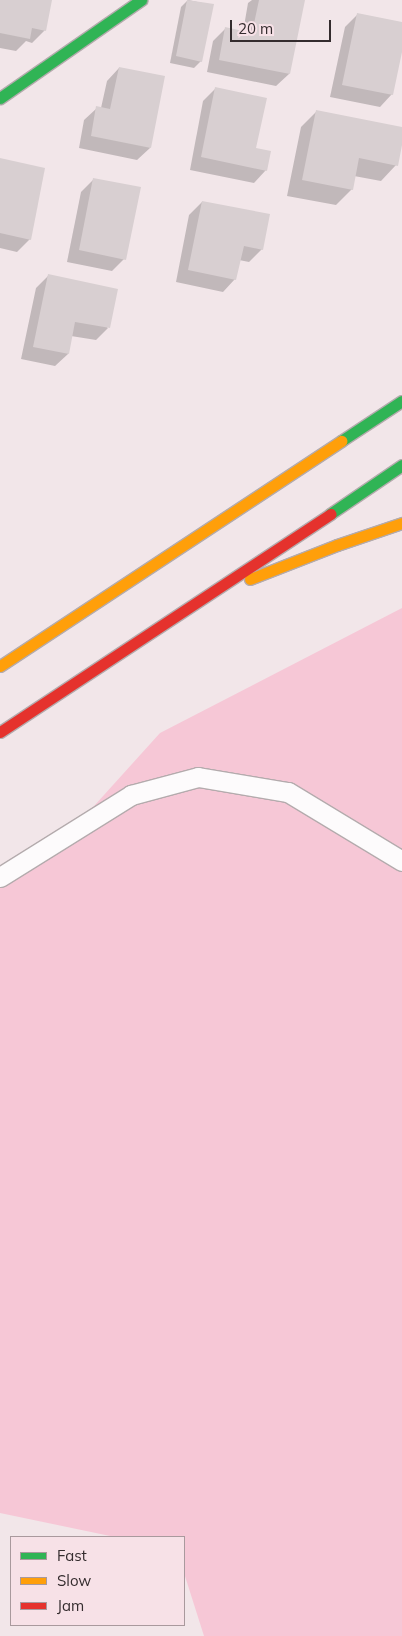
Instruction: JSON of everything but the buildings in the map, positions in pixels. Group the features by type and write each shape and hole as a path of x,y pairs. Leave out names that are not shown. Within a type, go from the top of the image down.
{"main road":[{"path":"0,98 141,0"},
{"path":"0,666 402,401"},
{"path":"0,732 211,594 402,465"},
{"path":"211,594 337,545 402,524"}],"lane":[{"path":"0,877 131,794 198,777 288,792 402,861"}],"shaded area":[{"path":"402,608 402,1636 204,1636 185,1576 185,1536 110,1536 0,1513 0,884 57,847 160,733"}],"traffic: fast":[{"path":"0,98 141,0"},
{"path":"341,441 402,401"},
{"path":"330,514 402,465"}],"traffic: slow":[{"path":"0,666 341,441"},
{"path":"250,579 337,545 402,523"}],"traffic: jam":[{"path":"0,732 330,514"}]}
